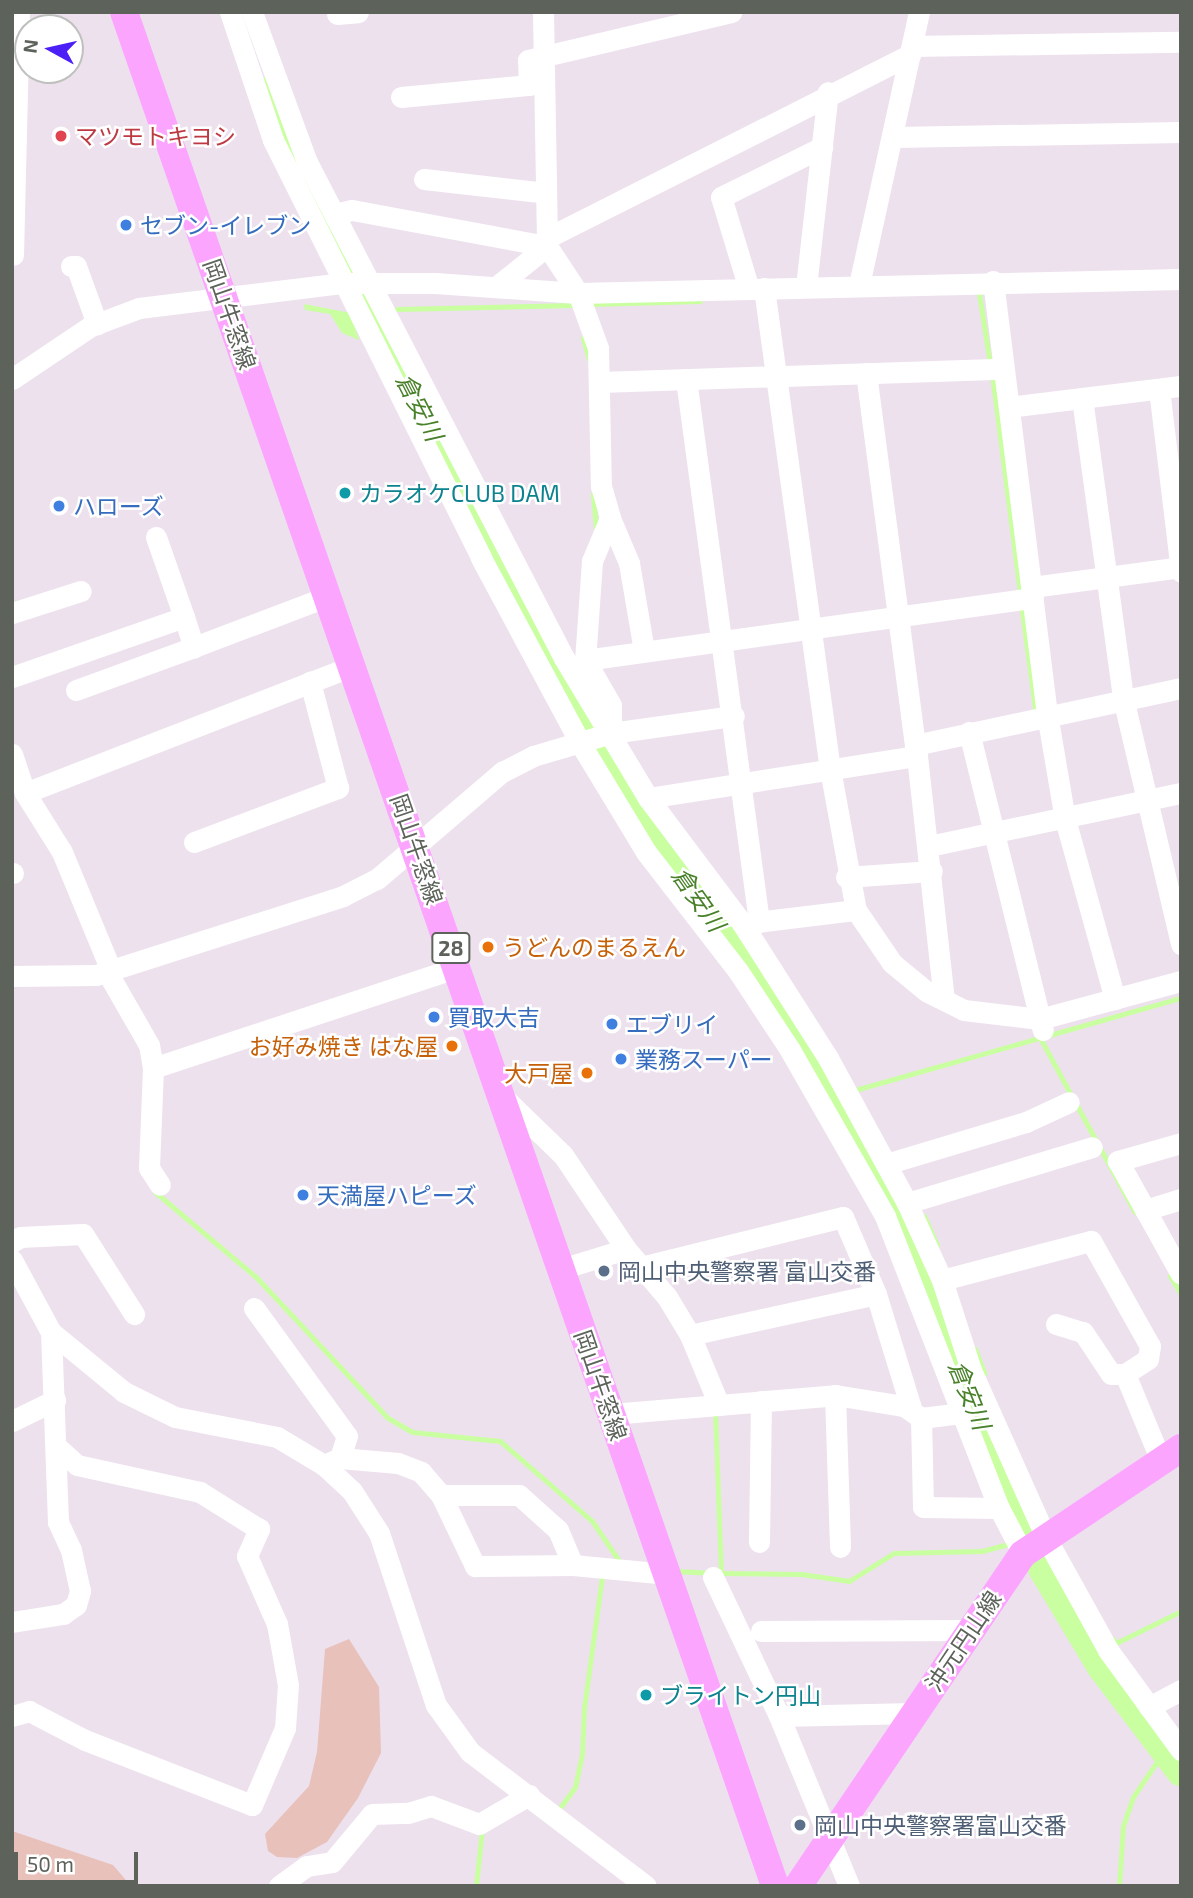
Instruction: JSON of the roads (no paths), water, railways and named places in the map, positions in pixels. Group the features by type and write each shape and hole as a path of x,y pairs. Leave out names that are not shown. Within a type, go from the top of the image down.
{"main road":[{"name":"岡山牛窓線","path":"124,12 417,848 775,1886"},
{"name":"沖元円山線","path":"798,1886 970,1630 1034,1547 1171,1455"}],"street":[{"path":"13,255 19,13 36,12"},
{"path":"230,12 273,140 330,256 356,282 564,658 594,739 648,798 751,923 885,1216 999,1508 1034,1547 1181,1749"},
{"path":"252,12 291,123 334,214 356,282 594,739 646,852 891,1162 913,1201 948,1278 976,1382 1034,1547"},
{"path":"543,12 544,246 578,293 598,348 601,486 610,518 629,563 645,651"},
{"path":"401,97 529,85 528,60 634,38 731,12"},
{"path":"859,285 866,238 894,137 919,12"},
{"path":"496,287 544,246 911,50 1181,42"},
{"path":"806,287 828,92"},
{"path":"894,137 1181,132"},
{"path":"822,147 721,198 761,293 776,376 846,877 856,910 892,963 944,1000 964,1010 1042,1024 1115,999 1181,981"},
{"path":"424,179 542,192"},
{"path":"334,214 352,210 544,246"},
{"path":"71,266 76,266 97,324"},
{"path":"12,379 97,324 139,308 356,282 578,293 761,293 806,287 859,285 1181,279"},
{"path":"993,281 994,369 1009,407 1040,716 1065,819 1115,999"},
{"path":"600,382 994,369"},
{"path":"866,373 929,846 944,1000"},
{"path":"686,379 734,716 751,923"},
{"path":"1009,407 1181,386"},
{"path":"585,660 1026,596 1106,579 1180,569 1158,389"},
{"path":"1082,398 1123,698 1145,802 1181,944"},
{"path":"594,739 611,705 585,660 592,561 610,518"},
{"path":"156,537 194,647"},
{"path":"12,613 81,591"},
{"path":"76,690 328,596"},
{"path":"12,677 184,617"},
{"path":"17,785 352,666"},
{"path":"194,842 338,788 310,682"},
{"path":"648,798 830,769 971,738 1040,716 1181,688"},
{"path":"12,976 105,971 343,896 377,879 417,848 502,772 533,756 594,739 734,716"},
{"path":"971,738 990,834 1042,1024"},
{"path":"12,754 17,785 62,852 105,971 149,1045 153,1068 149,1168 160,1185"},
{"path":"929,846 1181,793"},
{"path":"846,877 932,871"},
{"path":"751,923 856,910"},
{"path":"153,1068 458,967"},
{"path":"501,1095 563,1154 622,1251 641,1267 690,1335 716,1405"},
{"path":"891,1162 1026,1122 1069,1102"},
{"path":"1181,1143 1118,1161 1181,1273"},
{"path":"913,1201 1093,1147"},
{"path":"1145,1210 1181,1199"},
{"path":"641,1267 843,1217 876,1294 916,1414 923,1507 999,1508"},
{"path":"12,1242 20,1237 83,1234 134,1314"},
{"path":"948,1278 1091,1241 1150,1346 1147,1359 1125,1374 1111,1374 1083,1332 1056,1324"},
{"path":"561,1269 622,1251"},
{"path":"12,1260 51,1332 124,1392 165,1412 277,1437 332,1462 398,1463 421,1472 441,1495 475,1566 573,1565 666,1574"},
{"path":"690,1335 876,1294"},
{"path":"254,1308 347,1436 332,1462"},
{"path":"12,1622 63,1614 76,1605 80,1591 71,1550 58,1522 51,1332"},
{"path":"1125,1374 1171,1455"},
{"path":"611,1414 835,1395 876,1399 916,1414 961,1413"},
{"path":"835,1395 840,1547"},
{"path":"12,1421 55,1400"},
{"path":"759,1542 761,1401"},
{"path":"12,1716 29,1711 38,1714 85,1740 251,1805 285,1728 288,1685 277,1624 247,1556 259,1529 200,1492 77,1465 57,1447"},
{"path":"332,1462 379,1533 436,1705 470,1752 529,1795 584,1843 646,1886"},
{"path":"441,1495 519,1495 558,1530 573,1565"},
{"path":"713,1577 779,1716 832,1837 849,1886"},
{"path":"761,1631 970,1630"},
{"path":"1149,1707 1181,1690"},
{"path":"779,1716 915,1713"},
{"path":"279,1886 307,1866 332,1862 372,1814 408,1813 431,1806 479,1824 529,1795"}],"waterway":[{"name":"倉安川","path":"267,92 295,165 587,729 655,837 809,1054 879,1182 926,1279 969,1396 1044,1570 1102,1667 1181,1771"},
{"path":"979,293 990,364"},
{"path":"592,304 700,301"},
{"path":"397,309 576,305"},
{"path":"583,338 589,359"},
{"path":"992,374 1020,593"},
{"path":"593,494 596,530"},
{"path":"1021,603 1036,715"},
{"path":"855,1090 1181,998"},
{"path":"1039,1036 1071,1095"},
{"path":"1076,1104 1135,1212"},
{"path":"155,1192 256,1277 388,1418 412,1432 500,1441 592,1521 620,1562"},
{"path":"924,1216 937,1245"},
{"path":"1170,1276 1181,1294"},
{"path":"975,1349 984,1373"},
{"path":"715,1411 721,1573"},
{"path":"720,1573 801,1574 849,1581 894,1553 982,1551 1011,1543"},
{"path":"676,1571 710,1573"},
{"path":"559,1809 575,1787 582,1754 584,1708 602,1577"},
{"path":"1113,1639 1116,1643 1181,1611"},
{"path":"1119,1886 1123,1826 1133,1797 1164,1751"},
{"path":"476,1886 482,1829"}],"place":[{"name":"マツモトキヨシ","path":"61,136"},
{"name":"セブン-イレブン","path":"126,225"},
{"name":"カラオケCLUB DAM","path":"345,493"},
{"name":"ハローズ","path":"59,506"},
{"name":"うどんのまるえん","path":"488,947"},
{"name":"買取大吉","path":"434,1017"},
{"name":"エブリイ","path":"612,1024"},
{"name":"お好み焼き はな屋","path":"452,1046"},
{"name":"業務スーパー","path":"621,1059"},
{"name":"大戸屋","path":"587,1073"},
{"name":"天満屋ハピーズ","path":"303,1195"},
{"name":"岡山中央警察署 富山交番","path":"604,1271"},
{"name":"ブライトン円山","path":"646,1695"},
{"name":"岡山中央警察署富山交番","path":"800,1825"}]}
